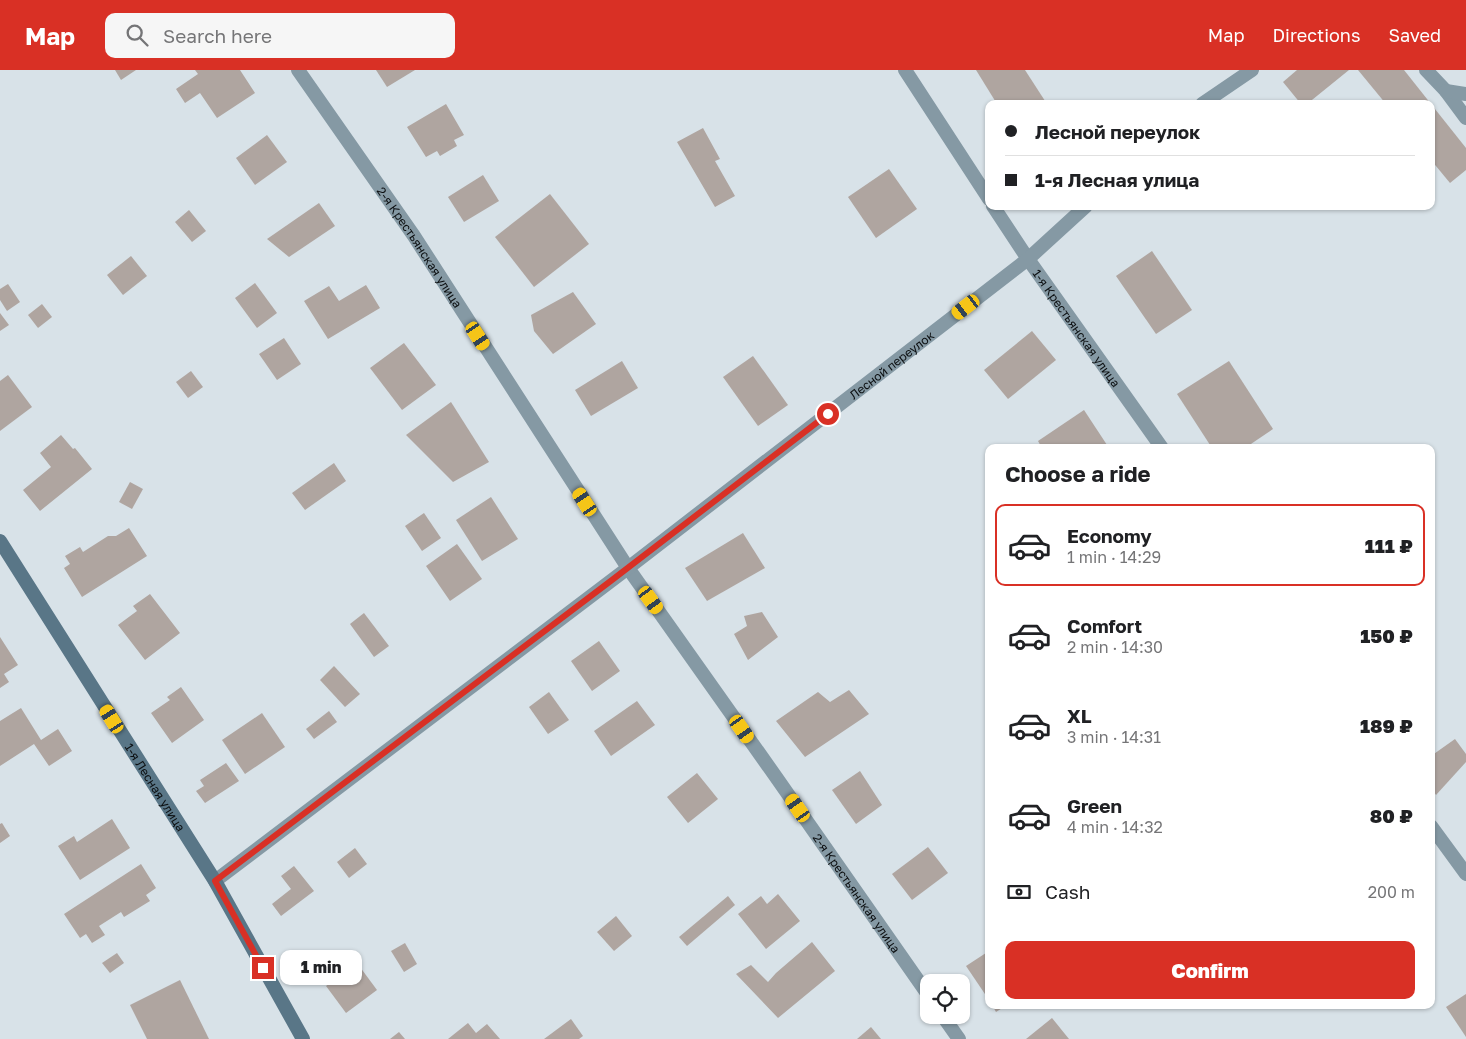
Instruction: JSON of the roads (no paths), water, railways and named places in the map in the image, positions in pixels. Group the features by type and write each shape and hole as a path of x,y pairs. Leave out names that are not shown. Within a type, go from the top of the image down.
{"main road":[{"name":"1-я Лесная улица","path":"0,541 215,881 303,1039"}],"street":[{"name":"2-я Крестьянская улица","path":"298,70 414,236 628,568 920,983"},
{"path":"905,70 985,193"},
{"path":"1208,100 1252,70"},
{"path":"1426,70 1446,91 1466,118"},
{"path":"1446,91 1466,94"},
{"name":"1-я Крестьянская улица","path":"997,210 1028,260 1159,444"},
{"name":"Лесной переулок","path":"215,881 628,568 1028,260 1082,210"},
{"path":"1435,831 1466,874"},
{"path":"948,1024 959,1039"}]}
